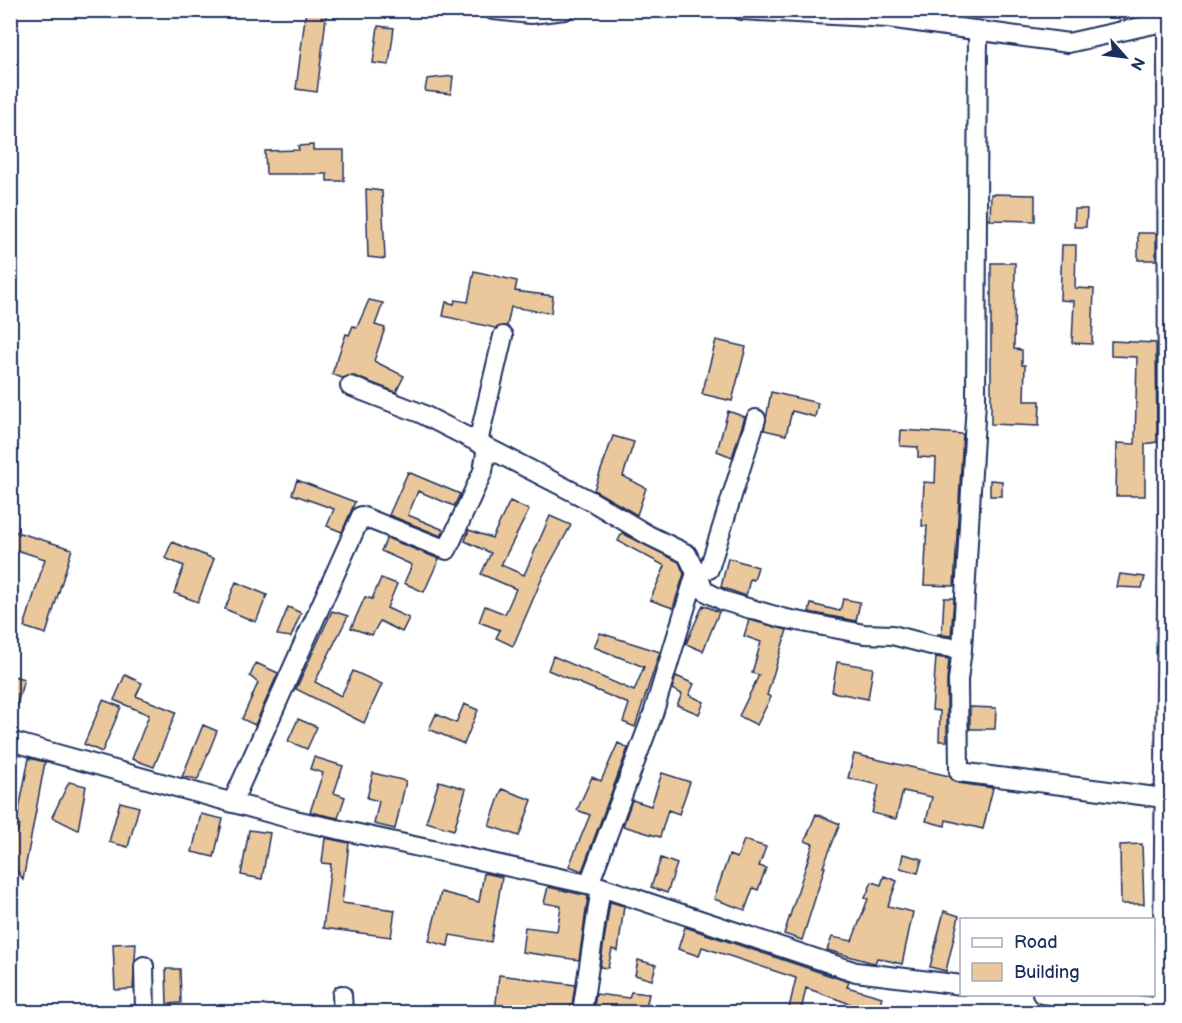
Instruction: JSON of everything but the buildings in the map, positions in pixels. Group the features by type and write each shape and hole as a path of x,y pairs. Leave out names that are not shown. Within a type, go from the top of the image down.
{"street":[{"path":"493,10 531,14 565,10"},
{"path":"741,10 888,18 1068,43 1169,21 1169,591 1164,798 1165,1010 1057,996"},
{"path":"978,30 976,401 967,606 958,680 959,772 1164,798"},
{"path":"232,803 361,516 447,550 483,471 483,445 503,336"},
{"path":"350,386 420,413 593,502 648,536 687,554 705,591 723,601 782,618 864,634 892,635 931,645 962,649"},
{"path":"696,573 710,569 756,418"},
{"path":"582,1012 595,885 653,714 696,573"},
{"path":"10,741 295,820 595,885 856,972 960,985"},
{"path":"144,966 145,1012"}]}
